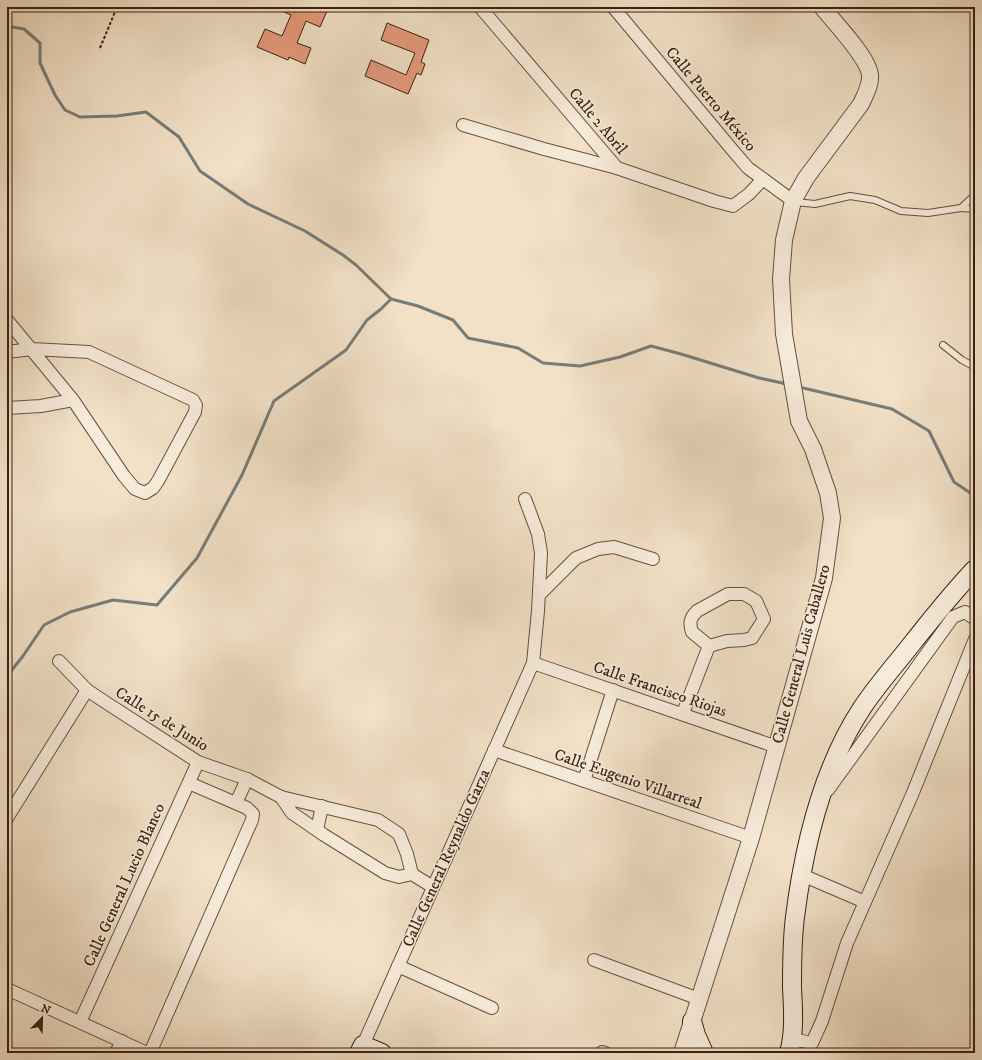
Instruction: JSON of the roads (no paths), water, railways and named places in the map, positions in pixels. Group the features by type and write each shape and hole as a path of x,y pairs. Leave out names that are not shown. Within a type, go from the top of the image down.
{"main road":[{"path":"790,1046 792,959 795,918 802,874 807,848 820,801 837,753 862,708 934,615 960,584 975,569"},
{"path":"692,1021 704,1053"},
{"path":"361,1049 382,1053"}],"street":[{"name":"Calle 2 Abril","path":"480,7 617,168 733,206 749,194 763,179"},
{"name":"Calle Puerto México","path":"614,7 734,153 748,168 793,201"},
{"name":"Calle General Luis Caballero","path":"682,1053 751,838 824,578 832,518 828,493 813,449 799,421 784,334 781,278 784,240 793,201 806,178 861,104 869,83 870,74 868,66 861,55 822,7"},
{"path":"463,125 544,149 617,168"},
{"path":"7,320 32,349 73,400 124,476 135,489 145,493 152,488 158,481 195,412 196,405 193,400 89,352 32,349 7,352"},
{"path":"7,408 41,406 73,400"},
{"name":"Calle General Reynaldo Garza","path":"361,1049 533,663 541,553 538,534 525,499"},
{"path":"539,595 576,558 598,549 614,547 654,559"},
{"path":"728,594 744,594 756,601 764,619 752,638 727,641 709,646 692,632 690,621 697,611 728,594"},
{"path":"820,801 953,617 965,612 975,619"},
{"path":"790,1046 812,1043 822,1021 847,943 912,795 975,638"},
{"path":"683,714 709,646"},
{"name":"Calle 15 de Junio","path":"59,661 87,690 198,762 247,779 281,797 378,820 399,834 407,854 412,874 400,877 385,873 316,830 292,813 281,797"},
{"name":"Calle Francisco Riojas","path":"533,663 777,747"},
{"path":"7,818 87,690"},
{"path":"584,781 613,690"},
{"name":"Calle Eugenio Villarreal","path":"494,750 751,838"},
{"name":"Calle General Lucio Blanco","path":"80,1022 198,762"},
{"path":"236,803 247,779"},
{"path":"7,989 149,1053 252,820 253,814 247,808 189,783"},
{"path":"316,830 322,806"},
{"path":"412,874 433,887"},
{"path":"802,874 865,902"},
{"path":"594,960 699,999"},
{"path":"398,966 492,1008"},
{"path":"116,1053 122,1041"}],"lane":[{"path":"961,208 975,195"},
{"path":"793,201 814,204 850,196 875,200 900,211 914,213 935,212 961,208 975,209"},
{"path":"943,345 962,360 975,367"}],"waterway":[{"path":"7,26 24,29 40,43 40,63 55,95 65,110 80,117 117,116 146,112 179,137 200,171 248,204 305,231 343,255 356,265 391,299"},
{"path":"7,676 23,656 44,625 70,612 113,600 157,605 197,558 242,475 274,401 346,350 367,320 391,299 418,306 453,320 468,338 518,348 543,363 580,366 620,357 651,346 759,378 787,384"},
{"path":"799,387 892,409 929,431 954,482 975,496"}]}
